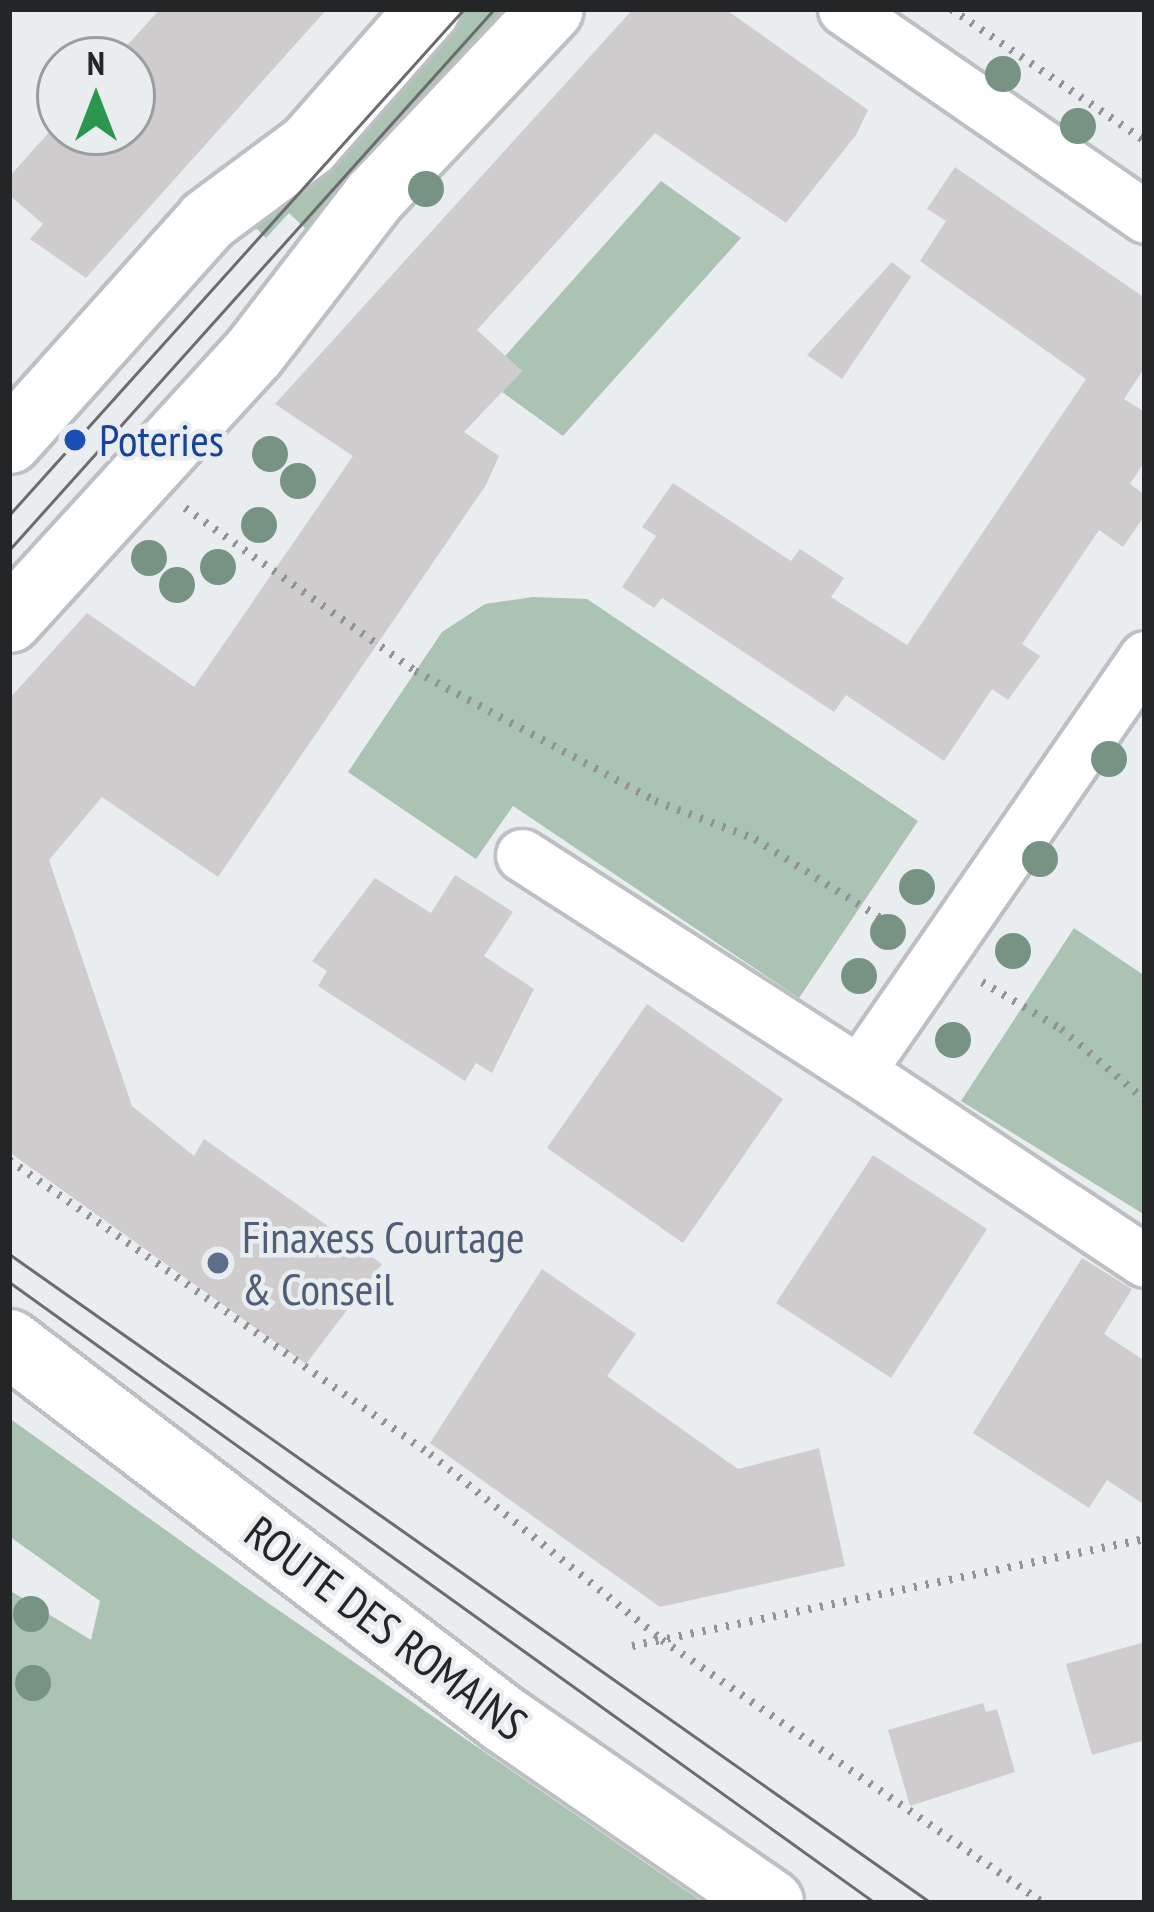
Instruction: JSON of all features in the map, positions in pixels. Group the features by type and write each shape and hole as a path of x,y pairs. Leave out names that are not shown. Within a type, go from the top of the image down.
{"main road":[{"name":"ROUTE DES ROMAINS","path":"9,1343 506,1720 770,1903"}],"street":[{"path":"9,441 207,220 308,145 428,9"},
{"path":"9,620 268,335 374,196 551,9"},
{"path":"844,9 1145,217"},
{"path":"859,1071 1145,657"},
{"path":"522,855 1145,1261"}],"path":[{"path":"951,9 1145,140"},
{"path":"169,497 415,671 655,801 755,839 1061,1029 1145,1100"},
{"path":"9,1160 430,1454 662,1640 1042,1903"},
{"path":"632,1646 1145,1539"}],"green space":[{"path":"447,9 513,9 301,267 287,255 308,231 289,213 266,238 239,211"},
{"path":"661,181 741,238 563,436 502,392 522,371 505,356"},
{"path":"533,597 587,599 918,821 799,998 513,806 476,859 348,772 442,632 485,604"},
{"path":"1074,928 1145,976 1145,1215 961,1101"},
{"path":"9,1418 704,1903 9,1903 9,1590 91,1640 100,1601 9,1536"}],"building":[{"path":"160,9 327,9 86,278 30,239 43,224 9,195 9,177 36,147 36,156 156,156 156,36 136,36"},
{"path":"633,9 725,9 868,110 856,135 786,223 655,133 477,330 522,371 464,432 499,456 486,485 218,877 102,797 49,860 132,1106 194,1156 204,1139 382,1264 306,1364 9,1152 9,699 87,613 194,687 353,456 275,404"},
{"path":"955,167 1145,298 1145,367 1124,399 1145,412 1145,461 1130,484 1145,495 1145,515 1123,547 1099,530 1022,644 1040,656 1008,700 992,689 944,761 846,695 834,712 662,598 654,608 622,587 656,536 642,527 673,483 791,561 800,549 844,578 831,597 907,645 1086,379 920,261 946,221 927,209"},
{"path":"892,262 911,277 842,379 807,355"},
{"path":"455,875 513,912 484,956 534,989 492,1073 476,1063 465,1081 318,986 327,971 312,961 375,878 431,913"},
{"path":"647,1004 783,1099 683,1243 547,1148"},
{"path":"873,1155 987,1229 891,1378 776,1303"},
{"path":"1082,1258 1132,1289 1104,1334 1145,1361 1145,1505 1107,1480 1089,1508 973,1433"},
{"path":"542,1269 636,1334 607,1376 738,1469 819,1448 845,1566 660,1607 430,1443"},
{"path":"1145,1642 1145,1740 1092,1755 1066,1664"},
{"path":"983,1703 986,1712 997,1709 1015,1772 910,1806 888,1730"}],"tram line":[{"path":"9,515 464,9"},
{"path":"9,550 494,9"},
{"path":"9,1254 931,1903"},
{"path":"9,1282 875,1903"}],"place":[{"name":"Poteries","path":"75,440"},
{"name":"Finaxess Courtage & Conseil","path":"218,1263"}]}
